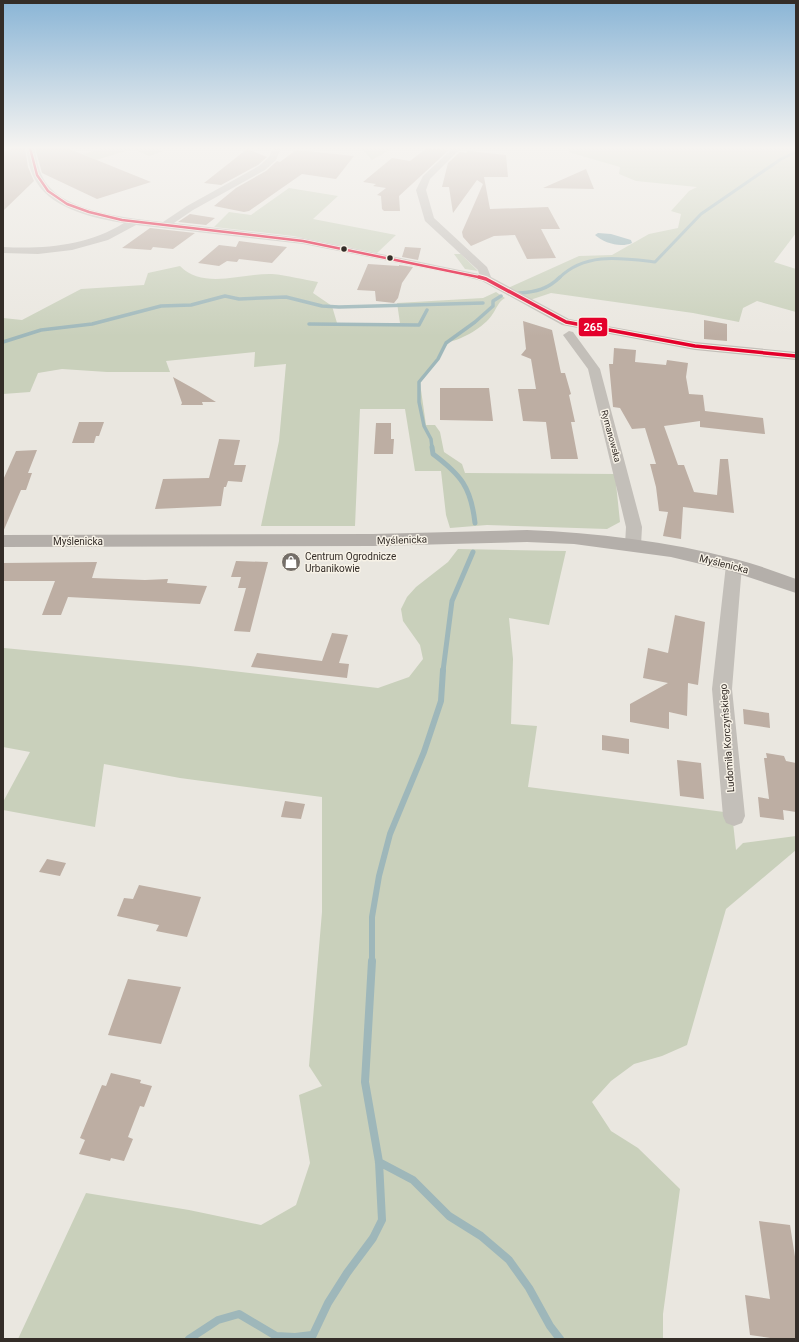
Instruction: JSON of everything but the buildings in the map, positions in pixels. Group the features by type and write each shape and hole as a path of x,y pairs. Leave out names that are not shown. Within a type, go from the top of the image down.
{"street":[{"path":"89,211 97,214 135,221 303,241 460,272 486,279 566,322 695,346 796,356"},
{"path":"166,224 186,211"},
{"path":"427,211 429,219 483,269 486,279"},
{"path":"3,250 30,252 77,246 106,238 122,231 135,221"},
{"name":"Rymanowska","path":"569,335 594,369 634,527 633,545"},
{"name":"Myślenicka","path":"3,541 373,540 527,536 574,538 633,545 734,565 796,586"},
{"name":"Ludomiła Korczyńskiego","path":"734,565 722,689 734,816"}],"green space":[{"path":"257,211 322,211 313,219 396,235 377,253 293,236 214,227 229,212 251,215"},
{"path":"671,211 796,211 796,233 774,262 796,269 796,312 757,301 743,308 739,322 693,313 551,293 530,300 508,288 579,256 612,255 649,234 678,228 681,214"},
{"path":"454,254 461,254 478,271 465,269"},
{"path":"180,266 189,273 212,279 272,274 318,282 313,293 332,306 337,323 400,323 397,303 483,298 496,292 505,298 499,303 484,324 473,332 449,342 420,383 426,425 435,425 440,432 444,452 462,464 465,473 615,474 620,522 607,529 487,525 450,528 446,515 441,471 415,471 405,409 360,409 355,526 261,526 279,441 286,364 254,367 255,352 166,361 170,372 107,372 62,369 38,373 30,392 3,394 3,318 22,320 81,289 144,285 148,273"},
{"path":"458,549 566,551 549,625 509,618 513,659 511,724 537,726 528,787 732,813 736,850 743,843 796,836 796,850 726,909 687,1045 662,1056 634,1064 611,1081 592,1102 611,1131 638,1148 680,1189 663,1314 663,1339 18,1339 86,1193 189,1210 261,1225 296,1205 310,1163 299,1095 322,1086 309,1066 322,912 322,797 180,778 104,764 95,827 3,810 3,802 30,752 3,747 4,648 190,666 378,688 409,677 423,659 420,645 403,621 401,609 407,597 416,587 448,562"}],"water":[{"path":"598,233 611,234 631,240 632,243 622,245 612,244 595,235"}],"waterway":[{"path":"559,278 569,270 592,260 617,258 655,262 706,211"},
{"path":"519,293 541,289 560,277"},
{"path":"3,342 41,330 92,324 161,306 191,305 225,296 239,299 286,297 322,306 339,307 483,303"},
{"path":"432,448 431,439 424,426 419,402 419,382 438,359 446,343 475,322 493,306 493,301 501,296"},
{"path":"309,324 419,325 427,310"},
{"path":"432,447 433,454 451,469 463,483 471,500 475,523"},
{"path":"443,671 452,601 473,552"},
{"path":"372,961 372,917 379,876 390,834 424,752 441,701 443,670"},
{"path":"372,961 365,1082 379,1162"},
{"path":"311,1339 328,1303 347,1273 373,1238 382,1220 379,1162"},
{"path":"379,1162 413,1180 449,1216 481,1236 509,1260 529,1288 550,1326 560,1339"},
{"path":"189,1339 218,1320 239,1314 276,1336 295,1337 312,1335"}],"transit line":[{"name":"265","path":"85,211 122,220 303,241 460,272 486,279 566,322 695,346 796,356"}],"place":[{"name":"Centrum Ogrodnicze Urbanikowie","path":"291,562"}]}
